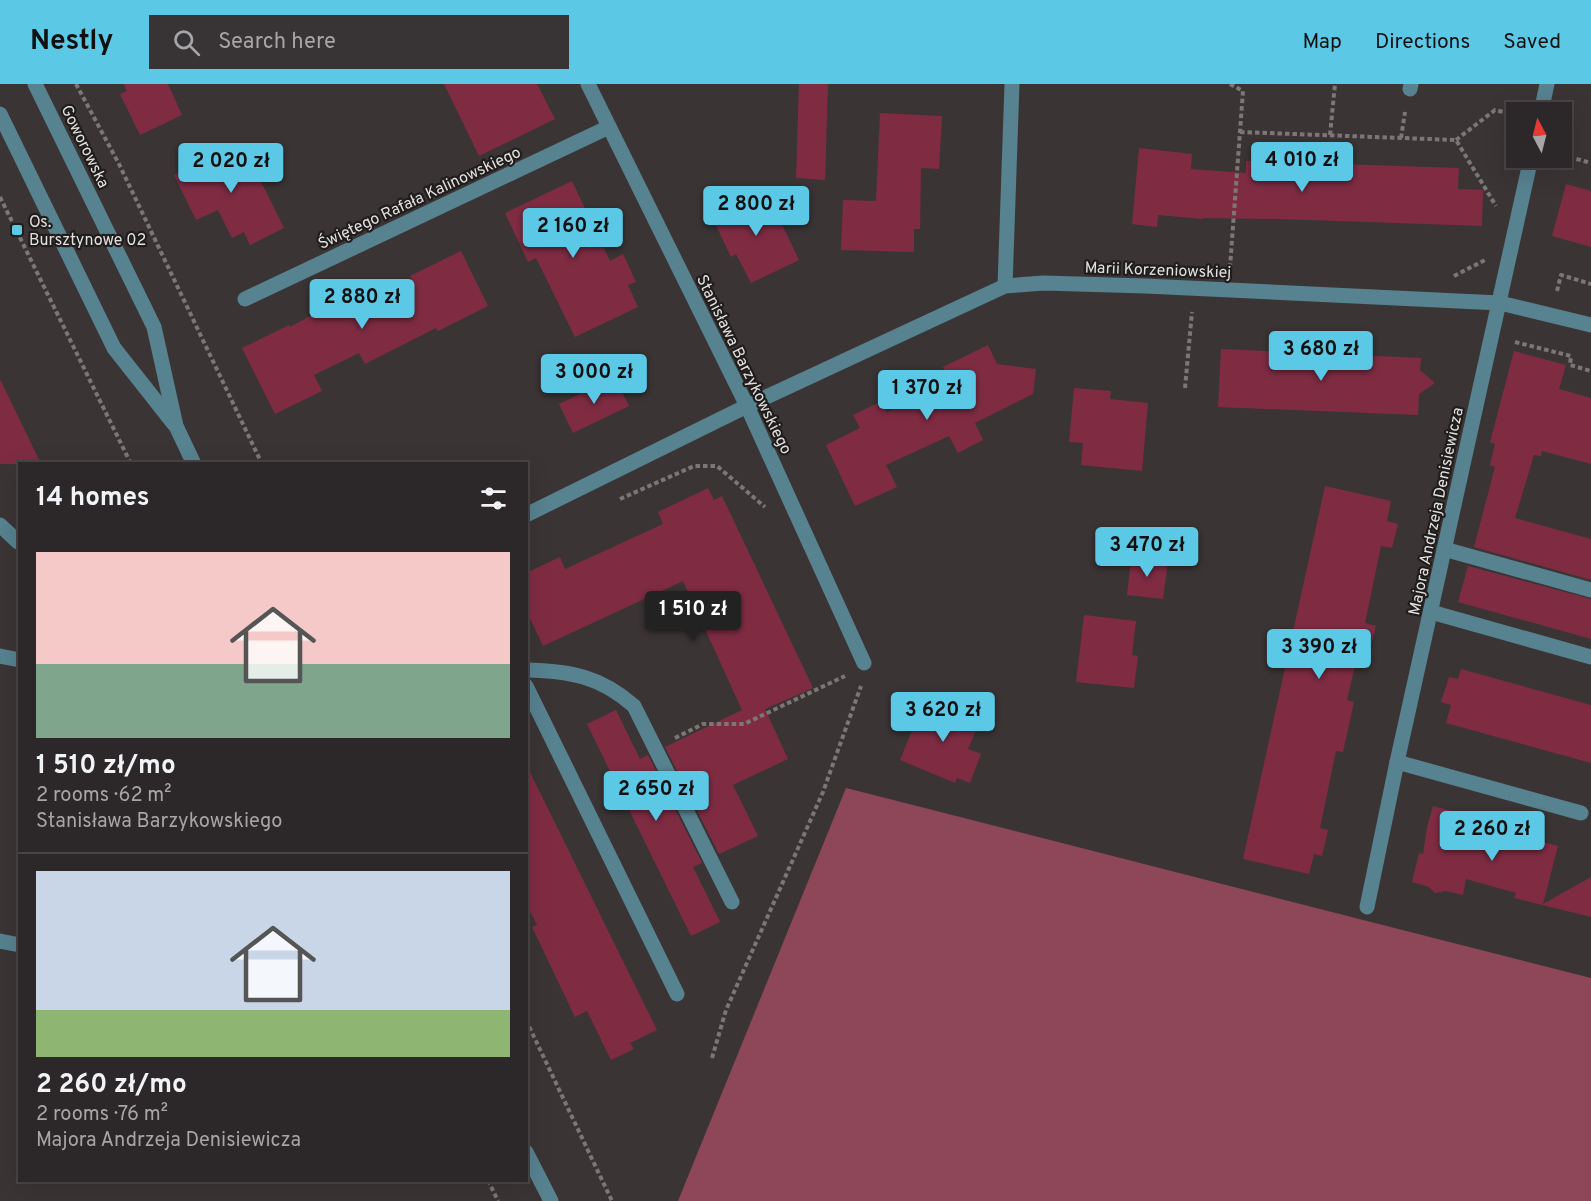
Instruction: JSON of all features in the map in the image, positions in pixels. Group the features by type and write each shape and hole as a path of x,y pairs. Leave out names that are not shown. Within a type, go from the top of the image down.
{"street":[{"name":"Goworowska","path":"35,84 154,327 176,426 193,462"},
{"name":"Stanisława Barzykowskiego","path":"588,84 747,406 864,663"},
{"path":"1005,286 1012,84"},
{"path":"1543,102 1547,84"},
{"name":"Goworowska","path":"0,114 114,348 176,426"},
{"name":"Świętego Rafała Kalinowskiego","path":"245,299 609,127"},
{"name":"Majora Andrzeja Denisiewicza","path":"1367,907 1529,168"},
{"name":"Marii Korzeniowskiej","path":"528,514 747,406 1005,286 1043,283 1500,303 1591,325"},
{"path":"0,525 18,542"},
{"path":"1444,549 1591,590"},
{"path":"1431,612 1591,657"},
{"path":"0,656 18,660"},
{"path":"528,670 577,674 613,688 634,706 732,903"},
{"path":"528,690 677,994"},
{"path":"1397,762 1581,813"},
{"path":"0,941 18,945"},
{"path":"528,1156 551,1201"}],"path":[{"path":"76,84 119,164 261,462"},
{"path":"1229,290 1243,91 1230,84"},
{"path":"1330,135 1335,84"},
{"path":"1240,132 1456,140 1496,110 1506,112"},
{"path":"1456,140 1499,211"},
{"path":"1572,158 1591,163"},
{"path":"0,197 130,462"},
{"path":"1449,278 1488,258 1490,254"},
{"path":"1556,295 1561,275 1591,284"},
{"path":"1185,388 1192,308"},
{"path":"1506,341 1542,347 1571,356 1570,365 1591,371"},
{"path":"610,503 694,466 703,465 717,466 766,507 769,514"},
{"path":"712,1058 726,1010 834,765 865,673 864,663"},
{"path":"655,748 704,724 744,724 845,676 840,666"},
{"path":"528,1024 612,1201"},
{"path":"489,1182 498,1201"}],"shaded area":[{"path":"846,788 1591,978 1591,1201 678,1201"}],"building":[{"path":"124,84 168,84 182,115 140,135 120,94 127,91"},
{"path":"444,84 537,84 555,119 479,156"},
{"path":"799,84 828,84 825,180 796,178"},
{"path":"880,113 942,116 939,169 921,168 920,229 914,229 914,252 841,250 843,200 876,201"},
{"path":"242,143 284,228 250,245 244,232 232,238 218,210 196,220 174,175"},
{"path":"1139,148 1192,154 1191,169 1246,173 1246,161 1459,168 1458,189 1483,190 1482,226 1281,219 1203,219 1158,215 1157,227 1132,224"},
{"path":"572,181 610,261 623,254 636,282 628,285 638,307 575,337 536,258 528,262 505,213"},
{"path":"1566,184 1591,191 1591,247 1552,236"},
{"path":"766,191 799,260 751,283 736,254 731,257 712,217"},
{"path":"461,251 488,306 438,331 436,328 365,364 359,353 314,375 322,391 275,414 242,348 289,325 290,327 352,293 359,307 412,280 410,276"},
{"path":"988,345 997,364 1036,369 1033,394 975,423 983,440 958,453 949,436 886,465 897,487 855,506 826,445 860,428 853,415 882,401 887,412 950,381 943,367"},
{"path":"1221,349 1421,358 1420,370 1435,383 1419,394 1418,415 1218,407"},
{"path":"1514,351 1566,365 1559,389 1591,398 1591,464 1542,451 1541,456 1534,455 1515,518 1591,539 1591,580 1474,547 1495,467 1490,465 1495,444 1490,442"},
{"path":"615,377 629,406 573,433 559,404"},
{"path":"0,379 40,462 0,464"},
{"path":"1074,388 1111,391 1110,399 1148,403 1142,471 1081,465 1083,443 1069,442"},
{"path":"1325,486 1391,501 1387,521 1398,524 1392,548 1381,546 1365,623 1376,626 1370,650 1359,648 1347,700 1354,702 1343,752 1336,751 1320,828 1328,830 1322,856 1314,854 1309,874 1243,859"},
{"path":"708,488 714,500 722,496 813,688 765,709 788,759 733,785 758,836 719,854 665,747 742,710 683,581 543,646 528,614 528,572 560,557 565,569 663,524 658,512"},
{"path":"1131,558 1168,561 1163,599 1127,595"},
{"path":"1468,566 1591,599 1591,639 1458,602"},
{"path":"1084,615 1136,621 1132,655 1138,656 1134,688 1076,682"},
{"path":"1461,669 1591,705 1591,763 1446,723 1451,705 1441,702 1449,677 1458,679"},
{"path":"925,699 980,721 968,749 981,754 970,783 957,778 955,783 900,760"},
{"path":"616,710 640,759 648,755 702,863 693,867 720,922 691,936 587,724"},
{"path":"528,768 657,1030 630,1043 634,1049 611,1060 587,1011 575,1017 532,927 537,925 528,907"},
{"path":"1433,806 1482,819 1480,825 1558,846 1543,904 1591,877 1591,917 1514,898 1516,893 1466,879 1463,895 1445,891 1435,893 1429,887 1412,882 1419,853 1423,854"}],"place":[{"name":"Os. Bursztynowe 02","path":"17,230"}]}
